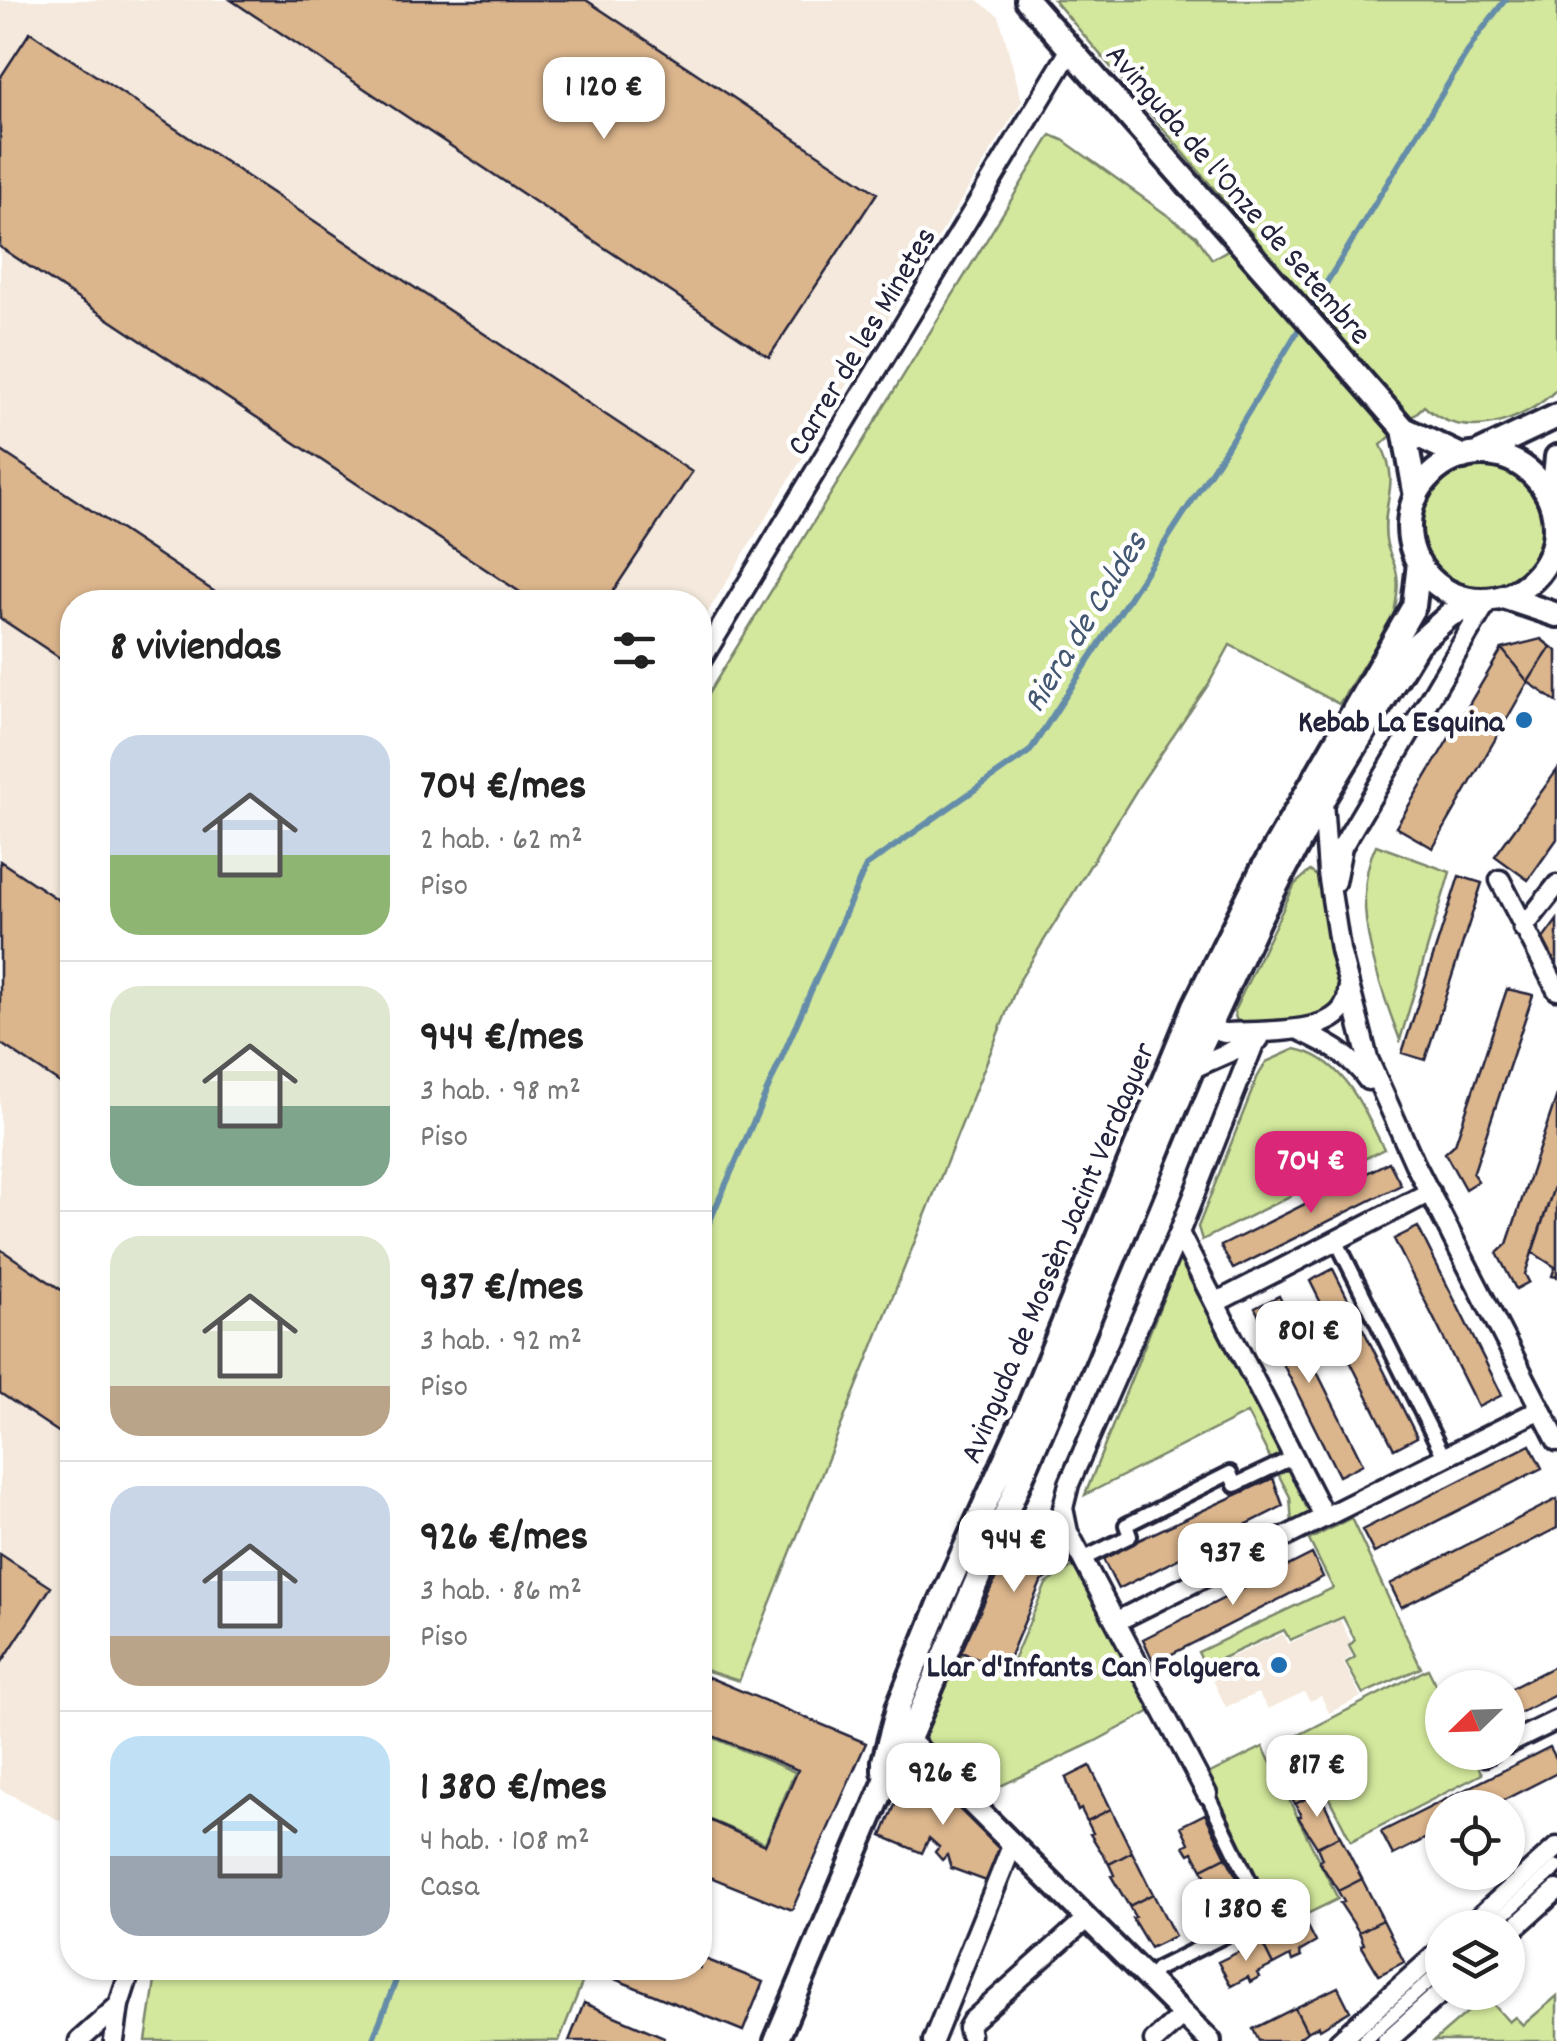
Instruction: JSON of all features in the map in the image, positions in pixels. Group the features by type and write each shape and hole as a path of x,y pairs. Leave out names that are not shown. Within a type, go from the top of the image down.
{"main road":[{"name":"Avinguda de l'Onze de Setembre","path":"1027,0 1404,429 1469,455"},
{"path":"1557,416 1430,476 1416,496 1409,523 1419,563 1448,592 1557,615"},
{"path":"1404,429 1416,496"},
{"path":"1469,455 1514,462 1530,472 1552,505"},
{"path":"1495,599 1529,584 1555,552 1552,505 1557,457"},
{"name":"Avinguda de Mossèn Jacint Verdaguer","path":"885,1782 884,1761 899,1705 1029,1406 1194,1007 1236,917 1408,619 1414,606 1419,563"},
{"name":"Avinguda de Mossèn Jacint Verdaguer","path":"776,2041 1259,918 1319,807 1418,643 1450,615 1495,599"}],"street":[{"name":"Carrer de les Minetes","path":"712,642 1071,49"},
{"path":"1334,908 1342,846 1495,599"},
{"path":"1319,807 1348,987 1368,1059 1387,1106 1557,1441"},
{"name":"Avinguda de Mossèn Jacint Verdaguer","path":"1261,872 1276,864 1294,832 1319,807"},
{"path":"1500,880 1557,990"},
{"path":"1523,928 1557,885"},
{"name":"Avinguda de Mossèn Jacint Verdaguer","path":"1212,1026 1208,1010 1234,943 1236,917"},
{"name":"Avinguda de Mossèn Jacint Verdaguer","path":"1191,1069 1255,1041 1336,1018 1348,1001 1348,987"},
{"path":"1212,1026 1224,1033 1290,1029 1338,1049 1356,1063 1387,1106"},
{"path":"1147,1980 1157,1970 1266,1915 1207,1794 1068,1532 1063,1508 1069,1484 1179,1234 1255,1041"},
{"path":"1215,1303 1430,1192"},
{"path":"1179,1234 1324,1516"},
{"path":"1336,1240 1444,1457"},
{"path":"1117,1622 1541,1409"},
{"path":"1083,1559 1130,1536 1126,1526 1230,1473 1235,1484 1294,1456"},
{"path":"1525,1736 1556,1722"},
{"path":"908,1740 1210,2041"},
{"path":"933,2041 1012,1846"},
{"path":"1486,1910 1557,1847"},
{"path":"1510,1910 1557,1867"},
{"path":"1525,1919 1557,1890"},
{"path":"972,2038 968,2028 972,2022 1085,1920"},
{"path":"1340,2041 1425,1964"},
{"path":"114,2041 127,1980"},
{"path":"1363,2041 1425,1985"},
{"path":"79,2041 119,2005"},
{"path":"1387,2041 1425,2007"},
{"path":"1154,2041 1183,2015"},
{"path":"946,2041 959,2034 972,2038"}],"shaded area":[{"path":"0,0 977,0 999,16 1022,101 712,605 712,590 60,590 60,1821 0,1789"},
{"name":"Llar d'Infants Can Folguera","path":"1340,1620 1351,1642 1347,1646 1352,1656 1343,1662 1361,1697 1329,1713 1321,1696 1310,1701 1304,1692 1268,1709 1258,1693 1226,1707 1207,1668 1282,1634 1288,1644"}],"green space":[{"path":"1054,0 1557,0 1557,389 1527,411 1492,424 1456,424 1424,406 1381,445 1390,471 1385,525 1397,575 1396,600 1393,618 1339,704 1230,645 1019,981 739,1681 712,1672 712,687 1051,135 1196,236 1212,259 1253,235"},
{"path":"1482,455 1510,460 1533,476 1549,499 1554,527 1549,555 1533,578 1510,594 1482,599 1454,594 1431,578 1415,555 1410,527 1415,499 1431,476 1454,460"},
{"path":"1376,845 1450,872 1400,1040 1376,969 1366,917 1368,867"},
{"path":"1310,871 1317,876 1321,888 1341,999 1307,1017 1241,1023 1234,1011 1295,884"},
{"path":"1295,1049 1312,1054 1339,1074 1360,1102 1384,1149 1202,1240 1198,1227 1257,1078 1266,1062"},
{"path":"1179,1259 1312,1512 1292,1524 1290,1497 1247,1413 1085,1495"},
{"path":"1055,1514 1155,1709 979,1796 922,1737 956,1652 1006,1677 1046,1584 1073,1566 1051,1517"},
{"path":"1351,1518 1421,1668 1363,1694 1346,1663 1355,1657 1349,1646 1355,1640 1343,1617 1290,1640 1284,1630 1205,1666 1198,1652 1333,1588 1309,1540"},
{"path":"1425,1671 1425,1770 1480,1770 1482,1774 1451,1790 1425,1790 1425,1803 1351,1841 1297,1736"},
{"path":"712,1737 795,1772 765,1843 712,1821"},
{"path":"1263,1747 1338,1899 1280,1927 1206,1775"},
{"path":"155,1980 583,1980 559,2041 146,2041"},
{"path":"1557,1996 1557,2041 1434,2041 1470,2010 1498,2010 1509,2022 1515,2017 1523,2025"}],"building":[{"path":"231,0 586,0 877,193 769,357"},
{"path":"30,32 692,472 614,590 517,590 0,247 0,78"},
{"path":"0,450 212,590 60,590 60,658 0,618"},
{"path":"1541,639 1557,651 1557,702 1528,682 1433,848 1396,827 1502,649"},
{"path":"1541,639 1551,647 1528,682 1502,649"},
{"path":"1551,647 1557,651 1557,702 1528,682"},
{"path":"1557,770 1557,839 1528,880 1495,856"},
{"path":"0,861 60,901 60,1083 0,1043"},
{"path":"1459,876 1482,883 1425,1060 1402,1053"},
{"path":"1557,920 1557,973 1540,943"},
{"path":"1507,989 1533,995 1473,1174 1478,1181 1465,1189 1445,1153 1455,1144"},
{"path":"1557,1095 1557,1178 1525,1274 1529,1282 1516,1289 1497,1253 1507,1244"},
{"path":"1389,1162 1401,1185 1233,1269 1221,1246"},
{"path":"1557,1178 1557,1277 1552,1276 1555,1267 1532,1252"},
{"path":"1418,1227 1502,1395 1478,1407 1394,1239"},
{"path":"0,1249 60,1289 60,1433 0,1393"},
{"path":"1333,1269 1417,1437 1394,1449 1310,1281"},
{"path":"1279,1296 1363,1464 1339,1476 1255,1308"},
{"path":"1530,1445 1542,1468 1374,1553 1362,1530"},
{"path":"1273,1478 1283,1506 1118,1589 1102,1557"},
{"path":"1557,1499 1557,1528 1401,1607 1390,1584"},
{"path":"1047,1519 1058,1545 1052,1547 1055,1553 1059,1551 1070,1564 1041,1582 1005,1668 961,1652 1005,1558 1018,1554 1011,1537"},
{"path":"0,1554 51,1587 0,1665"},
{"path":"1312,1554 1323,1577 1154,1663 1143,1639"},
{"path":"1557,1665 1557,1694 1525,1710 1525,1681"},
{"path":"712,1679 866,1743 792,1910 712,1878 712,1821 765,1845 798,1770 712,1736"},
{"path":"1550,1747 1557,1760 1557,1773 1523,1790 1465,1790 1504,1770 1525,1770 1525,1760"},
{"path":"1299,1751 1319,1792 1295,1804 1277,1775 1280,1773 1275,1763"},
{"path":"1090,1766 1111,1809 1087,1821 1081,1809 1078,1811 1066,1778"},
{"path":"927,1772 1002,1845 1004,1857 989,1882 951,1868 947,1855 942,1860 935,1852 939,1847 929,1838 922,1853 882,1836 907,1776"},
{"path":"1319,1792 1340,1836 1317,1847 1298,1817 1301,1816 1295,1804"},
{"path":"1111,1809 1132,1852 1109,1864 1090,1834 1093,1833 1087,1821"},
{"path":"1425,1810 1425,1839 1393,1855 1381,1832"},
{"path":"1205,1814 1226,1857 1202,1869 1193,1852 1189,1854 1184,1846 1189,1843 1181,1826"},
{"path":"1340,1836 1362,1879 1338,1891 1319,1861 1322,1859 1317,1847"},
{"path":"1132,1852 1153,1894 1129,1906 1111,1876 1114,1875 1109,1864"},
{"path":"1226,1857 1248,1899 1223,1912 1215,1894 1209,1896 1206,1888 1210,1885 1202,1869"},
{"path":"1362,1879 1383,1920 1359,1932 1340,1903 1344,1902 1338,1891"},
{"path":"1153,1894 1175,1936 1150,1948 1129,1906"},
{"path":"1304,1919 1316,1942 1299,1952 1301,1957 1292,1961 1290,1956 1273,1965 1261,1941"},
{"path":"1383,1920 1404,1962 1379,1975 1361,1945 1364,1944 1359,1932"},
{"path":"1261,1941 1273,1965 1257,1973 1259,1977 1250,1982 1248,1977 1231,1986 1218,1962"},
{"path":"712,1962 763,1982 743,2031 617,1980 712,1980"},
{"path":"1338,1987 1350,2011 1320,2029 1319,2026 1307,2032 1295,2008"},
{"path":"584,2003 664,2037 663,2041 569,2041"},
{"path":"1295,2008 1307,2032 1295,2041 1259,2041 1253,2029"}],"waterway":[{"name":"Riera de Caldes","path":"1308,313 1478,35 1505,0"},
{"name":"Riera de Caldes","path":"712,1216 866,866 1030,751 1302,324"},
{"name":"Riera de Caldes","path":"372,2041 396,1980"}],"place":[{"name":"Kebab La Esquina","path":"1524,720"},
{"name":"Llar d'Infants Can Folguera","path":"1279,1665"}]}
